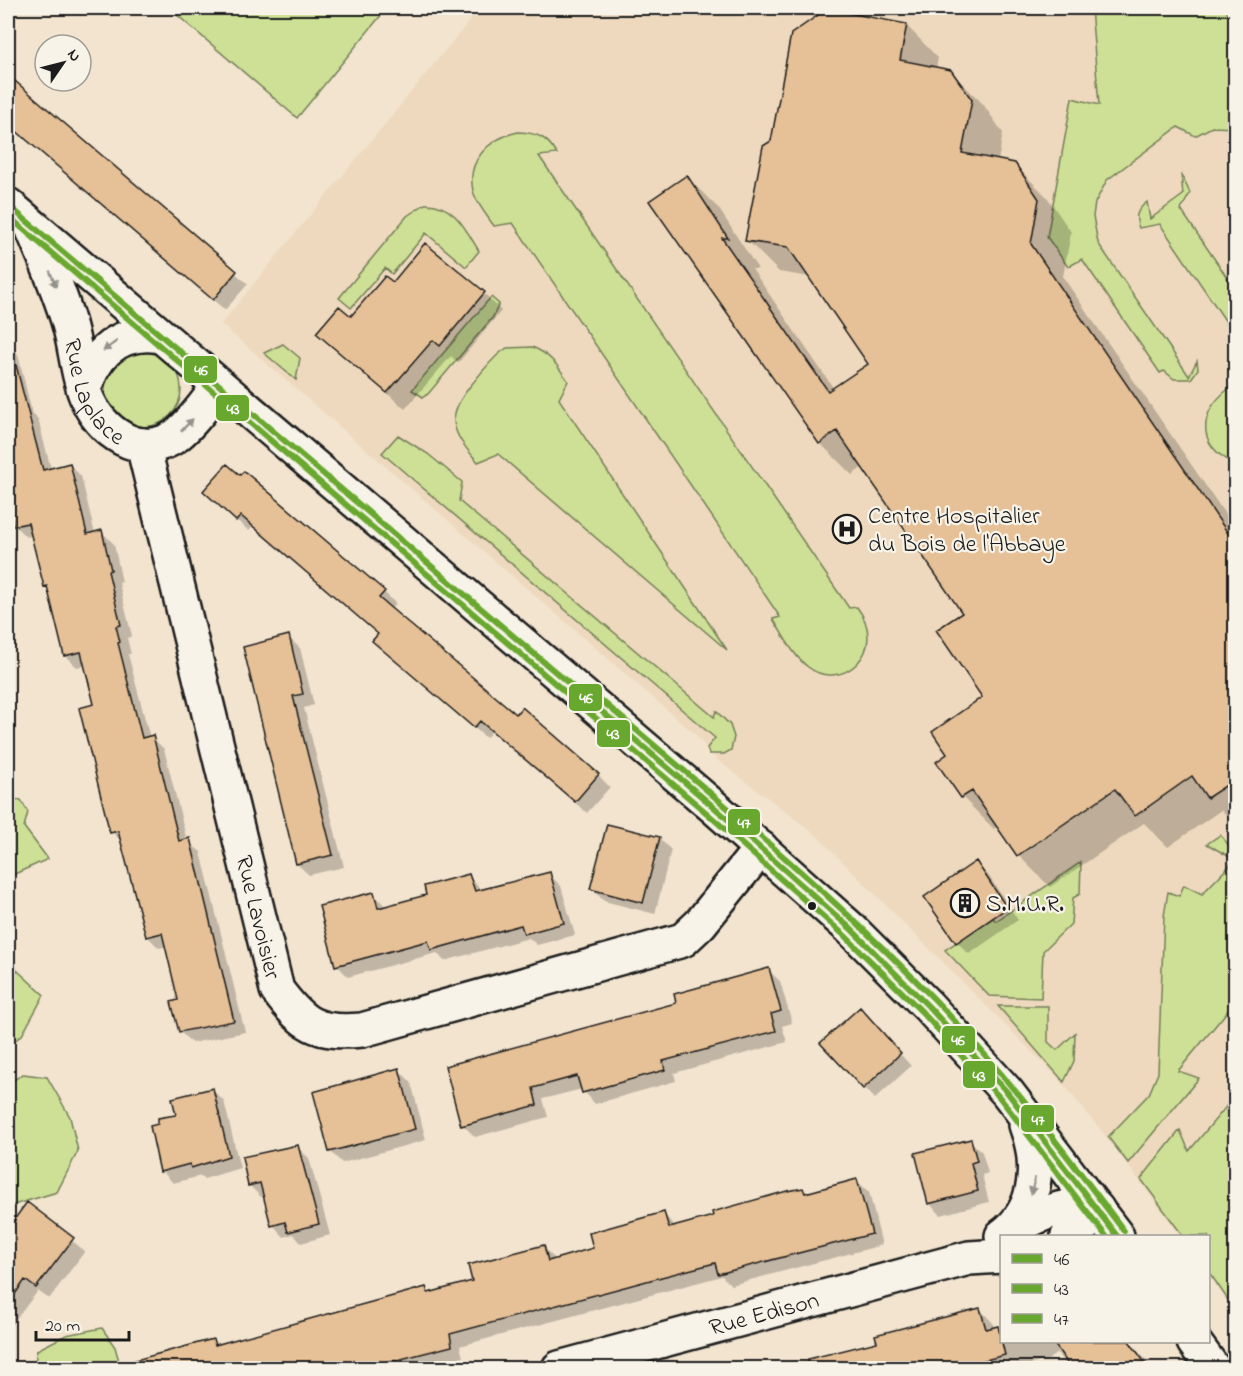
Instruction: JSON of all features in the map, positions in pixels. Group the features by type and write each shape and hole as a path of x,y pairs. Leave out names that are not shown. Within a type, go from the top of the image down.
{"street":[{"name":"Rue Laplace","path":"19,215 760,849 855,934 928,1006 1020,1109 1116,1235"},
{"name":"Rue Laplace","path":"19,215 69,325 84,390 94,415 106,430 125,441 143,445 159,443 174,436 188,425 219,386"},
{"path":"84,390 89,373 104,349 131,336 160,336"},
{"name":"Rue Lavoisier","path":"143,445 277,990 295,1014 312,1026 336,1032 362,1030 683,940 700,924 760,849"},
{"name":"Rue Edison","path":"1007,1235 1029,1201 1035,1184 1032,1146 1020,1109"},
{"path":"1012,1235 1051,1211 1087,1206 1096,1209 1084,1225 1069,1235"},
{"name":"Rue Edison","path":"559,1368 969,1258 1000,1242"},
{"path":"1195,1343 1213,1368"}],"shaded area":[{"name":"Centre Hospitalier du Bois de l'Abbaye","path":"480,8 1220,8 1236,35 1235,1313 1210,1276 1210,1235 1180,1235 1108,1139 1059,1079 814,833 716,759 696,735 221,324"}],"green space":[{"path":"169,8 387,8 297,118"},
{"path":"1091,8 1225,8 1235,26 1235,128 1212,127 1195,136 1178,127 1107,180 1095,203 1093,216 1098,243 1189,376 1197,361 1198,369 1191,379 1174,379 1164,371 1160,373 1082,259 1068,267 1047,237 1072,98 1099,105"},
{"path":"518,132 541,137 553,148 557,154 539,156 849,608 857,607 866,623 868,639 865,652 847,671 834,675 821,674 808,667 798,657 773,619 780,617 513,223 494,226 480,206 474,194 472,182 476,162 481,153 497,140"},
{"path":"1181,174 1190,193 1181,210 1235,289 1235,335 1160,224 1139,228 1137,224 1137,214 1147,202 1150,219 1183,195"},
{"path":"425,204 444,208 458,219 479,251 466,267 426,233 392,274 385,268 351,308 339,298 407,216"},
{"path":"491,297 499,304 493,317 428,394 423,397 412,390"},
{"path":"283,344 300,358 296,380 264,353"},
{"path":"532,347 549,357 568,381 559,399 727,650 498,454 478,462 462,442 454,424 454,415 463,396 501,352 507,348"},
{"path":"151,351 164,357 175,368 181,381 179,404 164,421 151,427 135,427 122,421 107,404 105,381 111,368 128,353"},
{"path":"1235,384 1235,464 1221,456 1212,446 1207,436 1206,425 1208,414 1214,404"},
{"path":"398,435 428,454 462,482 459,501 714,717 716,711 730,725 734,737 731,750 724,754 709,754 707,748 715,738 382,453"},
{"path":"8,799 21,800 28,812 24,827 48,859 8,877"},
{"path":"1220,835 1235,852 1235,860 1207,844"},
{"path":"1235,860 1235,1002 1178,1071 1199,1078 1128,1163 1108,1137 1149,1094 1158,1073 1164,916 1168,892 1179,896 1184,885 1202,894"},
{"path":"1081,862 1080,894 1073,898 1071,924 1043,951 1041,998 989,996 945,950 993,918 996,921"},
{"path":"8,962 44,995 22,1035 8,1046"},
{"path":"998,1006 1048,1006 1048,1042 1057,1050 1075,1033 1074,1061 1064,1082"},
{"path":"23,1074 47,1077 70,1117 78,1151 57,1192 10,1206 8,1205 8,1084"},
{"path":"1235,1096 1235,1310 1210,1273 1210,1235 1182,1235 1141,1179 1180,1130 1189,1151"},
{"path":"102,1328 115,1347 121,1368 34,1368 37,1350 66,1335"}],"building":[{"path":"827,9 907,24 900,60 951,70 972,100 962,153 1015,163 1039,199 1031,244 1236,545 1236,779 1207,798 1192,776 1135,816 1115,789 1017,856 972,791 961,798 936,762 947,754 932,732 982,697 936,630 962,613 837,431 819,444 649,201 687,175 728,238 722,238 828,391 868,364 788,247 745,241 763,146 771,141 791,34"},
{"path":"8,75 237,271 213,300 8,124"},
{"path":"425,243 485,292 440,346 433,340 387,393 316,333 339,306 351,316 385,276 393,282"},
{"path":"16,365 43,470 70,463 87,534 102,530 111,570 108,571 121,625 116,626 120,642 118,643 142,738 153,735 179,841 190,838 234,1021 179,1032 171,1002 178,1000 162,933 146,937 118,831 110,833 79,708 94,704 81,652 64,656 47,586 44,587 28,523 13,526 8,503 8,366"},
{"path":"227,464 240,475 244,471 385,591 379,598 516,714 522,707 599,774 575,802 480,721 474,728 372,641 378,634 241,516 236,521 203,491"},
{"path":"289,635 303,694 293,696 333,855 296,864 243,647"},
{"path":"607,824 660,837 643,903 590,889"},
{"name":"S.M.U.R.","path":"976,861 1007,908 956,943 924,897"},
{"path":"550,872 564,923 524,934 521,925 431,950 428,941 335,966 319,906 374,892 378,908 426,895 424,886 469,874 475,891"},
{"path":"769,968 781,1011 771,1014 776,1031 663,1061 665,1070 582,1093 577,1076 533,1088 537,1105 461,1126 445,1066 676,1003 674,994"},
{"path":"860,1007 901,1053 863,1089 820,1043"},
{"path":"399,1068 415,1129 329,1152 313,1092"},
{"path":"213,1088 229,1156 191,1168 190,1164 160,1172 150,1126 158,1124 158,1118 176,1115 172,1098"},
{"path":"971,1139 977,1161 971,1163 978,1191 928,1204 915,1153"},
{"path":"298,1145 319,1224 288,1232 285,1222 271,1226 260,1183 248,1186 242,1157"},
{"path":"857,1179 872,1234 718,1274 715,1263 658,1278 450,1334 452,1346 366,1368 133,1368 132,1361 213,1339 215,1345 426,1287 428,1293 472,1281 468,1265 544,1245 548,1261 593,1248 589,1233 664,1212 669,1228 713,1216 712,1212 787,1191 803,1188 805,1193"},
{"path":"27,1202 74,1238 36,1288 25,1280 8,1304 8,1228"},
{"path":"980,1308 986,1329 998,1326 1000,1343 1002,1343 1005,1355 954,1368 809,1368 808,1359 877,1342 875,1335"},
{"path":"1053,1343 1130,1343 1149,1368 1071,1368"}],"transit line":[{"name":"46","path":"8,205 715,808 850,928 928,1006 1007,1092 1116,1235"},
{"name":"43","path":"8,216 709,815 844,935 922,1012 1000,1098 1105,1235"},
{"name":"47","path":"602,701 729,809 895,959 960,1026 1009,1083 1124,1231"}],"place":[{"name":"Centre Hospitalier du Bois de l'Abbaye","path":"847,529"},
{"name":"S.M.U.R.","path":"965,903"}]}
